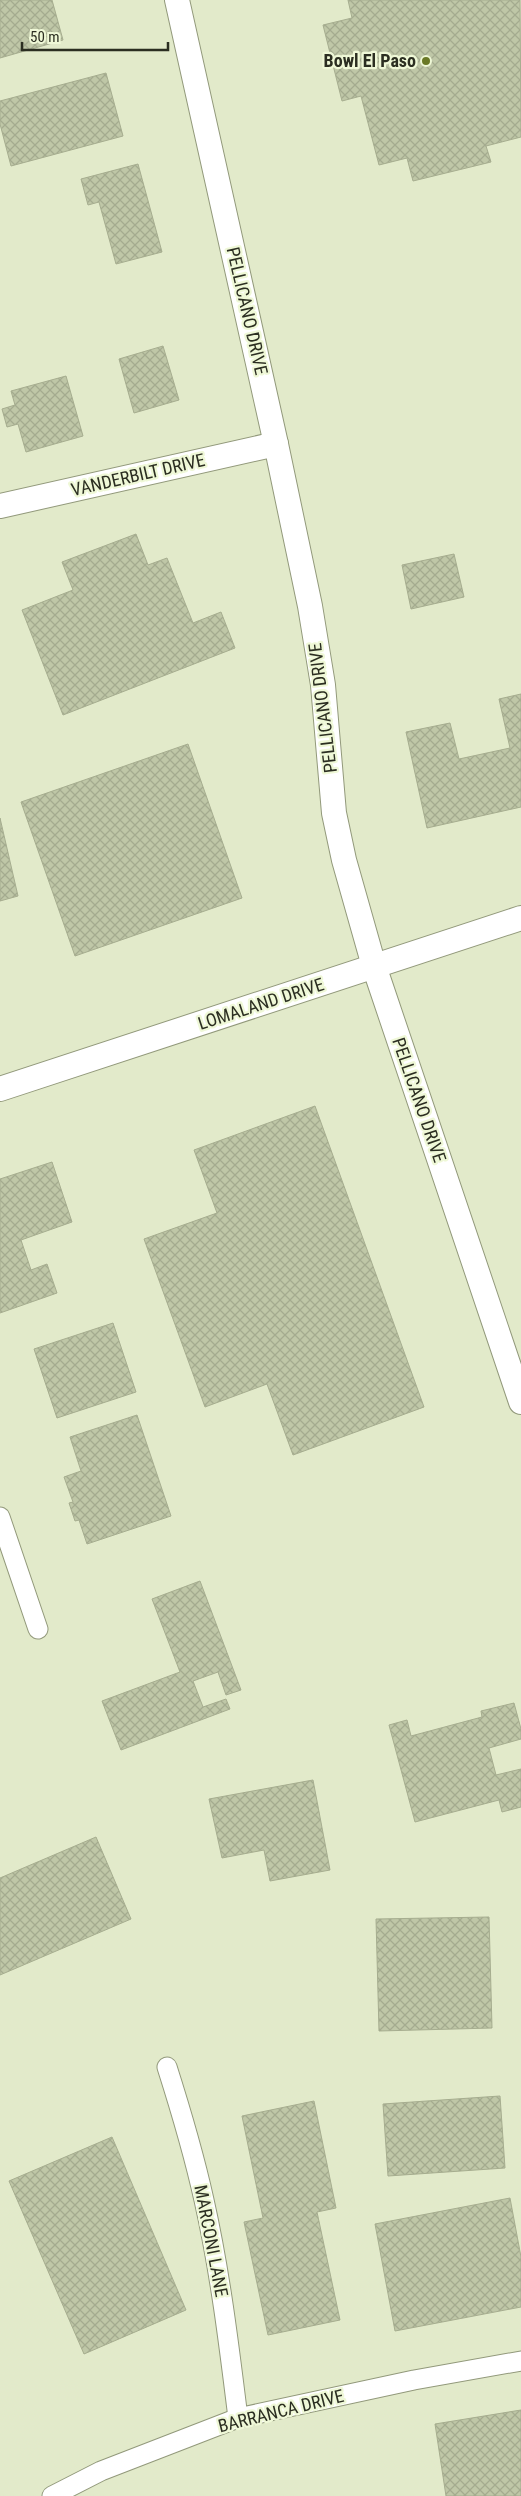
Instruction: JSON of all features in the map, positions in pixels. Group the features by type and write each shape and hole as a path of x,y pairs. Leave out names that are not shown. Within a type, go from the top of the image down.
{"street":[{"name":"PELLICANO DRIVE","path":"177,0 276,444 310,606 322,685 334,813 355,904 374,966 521,1402"},
{"name":"VANDERBILT DRIVE","path":"0,506 276,444"},
{"name":"LOMALAND DRIVE","path":"0,1089 521,918"},
{"path":"0,1517 38,1629"},
{"name":"MARCONI LANE","path":"167,2068 187,2133 204,2200 229,2343 238,2418"},
{"name":"BARRANCA DRIVE","path":"52,2496 102,2471 238,2418 414,2380 521,2361"}],"building":[{"path":"0,0 52,0 63,40 0,58"},
{"name":"Bowl El Paso","path":"348,0 520,0 521,137 486,146 491,162 413,181 407,158 379,165 361,96 342,101 323,25 352,18"},
{"path":"106,73 123,136 11,166 0,124 0,101"},
{"path":"138,164 162,252 116,264 99,202 88,205 81,179"},
{"path":"163,346 179,400 134,413 119,359"},
{"path":"66,376 83,436 26,452 18,424 7,427 2,409 15,405 11,391"},
{"path":"136,534 148,565 167,558 193,623 221,612 235,648 63,715 22,610 73,590 62,562"},
{"path":"454,554 464,597 411,609 402,565"},
{"path":"521,694 521,807 427,828 406,732 450,723 459,759 510,748 499,699"},
{"path":"188,744 242,898 75,956 21,802"},
{"path":"0,818 18,896 0,901"},
{"path":"315,1106 424,1407 293,1455 267,1384 205,1407 144,1239 217,1213 194,1150"},
{"path":"52,1162 72,1222 21,1240 31,1270 47,1264 57,1293 0,1313 0,1179"},
{"path":"113,1323 136,1392 57,1418 34,1349"},
{"path":"137,1415 171,1516 87,1544 79,1520 75,1521 69,1503 73,1502 64,1477 81,1471 70,1437"},
{"path":"200,1581 241,1690 226,1695 218,1672 193,1681 203,1707 226,1699 230,1709 121,1750 102,1701 180,1672 152,1599"},
{"path":"514,1703 521,1729 521,1739 489,1748 496,1775 521,1769 521,1807 502,1812 499,1800 415,1822 389,1725 407,1720 411,1736 482,1717 481,1711"},
{"path":"313,1780 330,1870 270,1881 264,1850 222,1858 209,1799"},
{"path":"96,1837 131,1919 0,1975 0,1878"},
{"path":"489,1917 492,2028 379,2031 376,1919"},
{"path":"500,2096 505,2168 388,2176 383,2104"},
{"path":"314,2101 336,2208 317,2212 340,2320 268,2335 244,2222 263,2218 242,2116"},
{"path":"112,2137 186,2310 84,2354 9,2181"},
{"path":"510,2198 521,2257 521,2307 395,2331 375,2224"},
{"path":"521,2410 521,2496 446,2496 435,2424"}],"place":[{"name":"Bowl El Paso","path":"426,61"}]}
